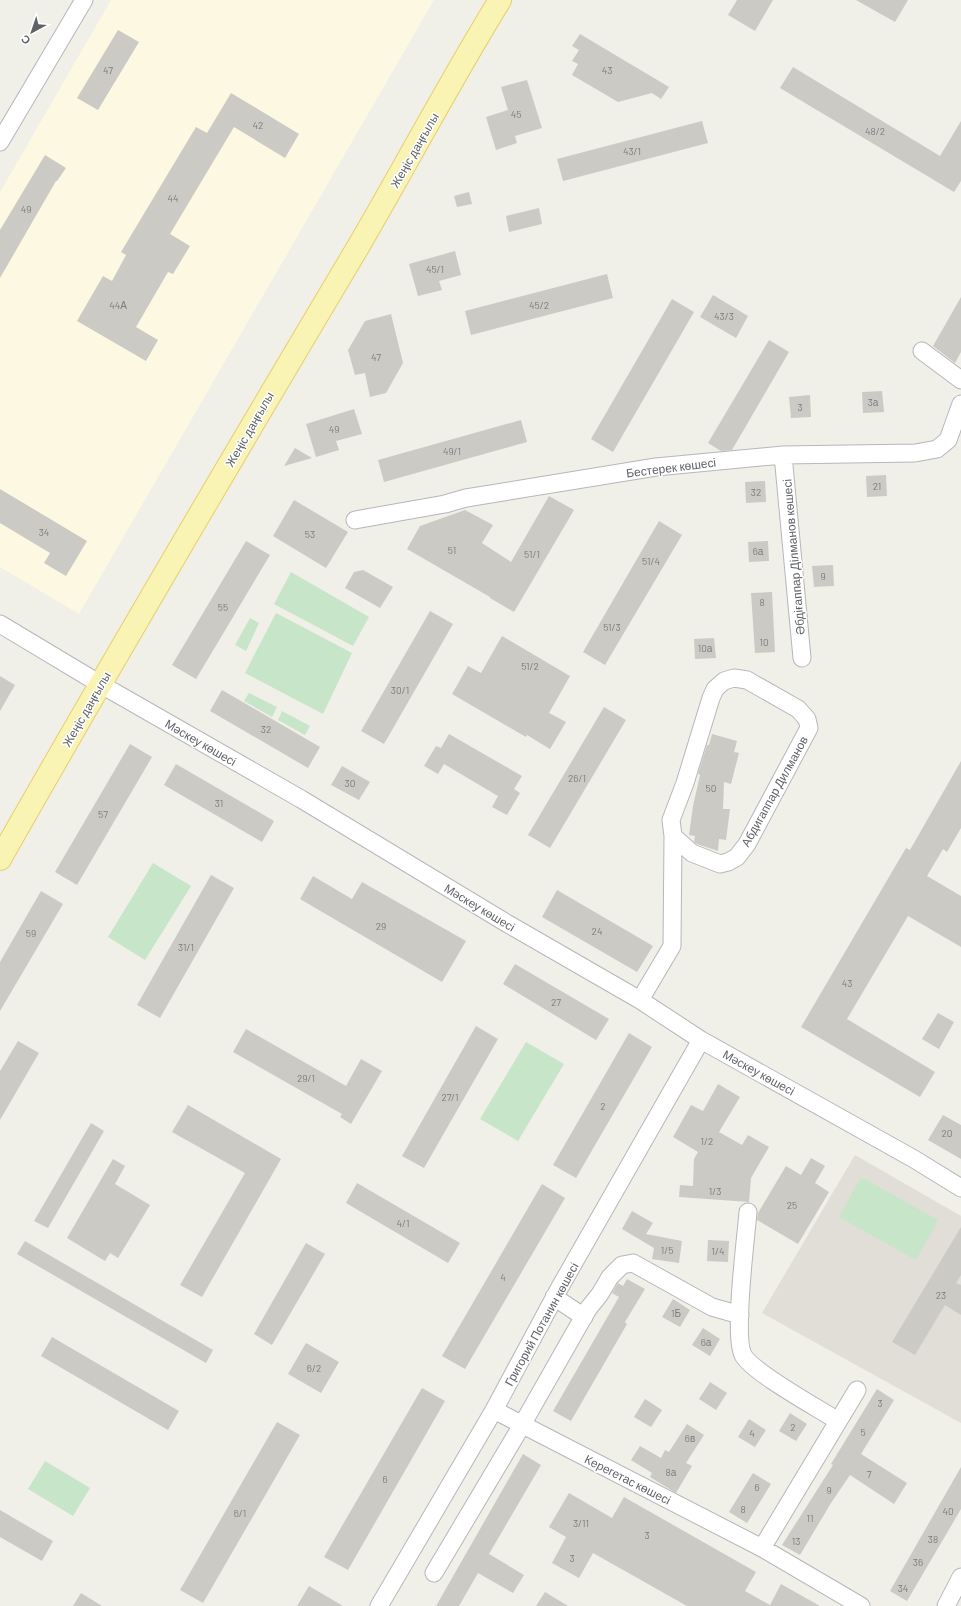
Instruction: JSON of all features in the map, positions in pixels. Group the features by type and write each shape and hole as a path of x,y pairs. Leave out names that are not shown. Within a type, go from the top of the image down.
{"main road":[{"name":"Жеңіс даңғылы","path":"0,859 100,684 500,0"}],"street":[{"path":"0,142 84,0"},
{"path":"922,351 961,380"},
{"name":"Бестерек көшесі","path":"355,520 445,504 466,498 656,467 783,455 915,453 937,449 948,440 961,404"},
{"name":"Әбдіғаппар Ділманов көшесі","path":"783,455 802,658"},
{"name":"Мәскеу көшесі","path":"0,624 100,684 301,799 502,920 640,1000 701,1040 914,1159 961,1188"},
{"name":"Абдигаппар Дилманов","path":"734,678 747,680 798,709 807,719 809,728 748,844 737,857 720,864 692,853 673,836 671,820 685,783 715,689 724,681 734,678"},
{"path":"640,1000 672,946 673,836"},
{"name":"Григорий Потанин көшесі","path":"378,1606 494,1410 554,1297 701,1040"},
{"path":"748,1212 740,1315 740,1339 743,1354 757,1370 838,1421"},
{"path":"434,1573 584,1317 610,1277 622,1265 633,1263 712,1306 740,1315"},
{"path":"554,1297 584,1317"},
{"path":"762,1548 857,1390"},
{"name":"Керегетас көшесі","path":"494,1410 762,1548 861,1606"},
{"path":"946,1606 961,1577"}],"shaded area":[{"path":"111,0 434,0 79,614 0,567 0,192"},
{"path":"855,1155 961,1216 961,1423 762,1313"}],"green space":[{"path":"291,572 369,617 353,646 274,604"},
{"path":"276,613 352,653 323,714 245,673"},
{"path":"250,618 259,623 246,651 235,645"},
{"path":"249,693 277,707 272,717 244,701"},
{"path":"282,711 310,726 305,735 278,720"},
{"path":"153,863 191,886 145,960 108,937"},
{"path":"526,1042 564,1064 518,1141 480,1119"},
{"path":"861,1177 938,1220 916,1260 839,1217"},
{"path":"45,1461 90,1488 73,1516 28,1489"}],"building":[{"path":"737,0 773,0 755,31 728,15"},
{"path":"856,0 908,0 895,22"},
{"path":"118,30 139,42 98,110 77,98"},
{"path":"580,34 669,87 661,99 652,93 618,102 572,75 578,64 572,61 579,50 572,46"},
{"path":"793,67 940,156 961,121 961,181 954,192 780,88"},
{"path":"527,80 542,128 515,136 517,143 496,150 486,117 508,110 501,87"},
{"path":"231,93 299,134 285,158 234,127 170,234 190,246 173,274 168,272 136,327 158,340 146,361 77,321 103,276 112,281 126,255 121,252 196,127 207,133"},
{"path":"702,121 708,143 563,181 557,159"},
{"path":"45,155 66,168 56,181 0,278 0,230"},
{"path":"469,192 472,204 457,207 454,196"},
{"path":"539,208 542,224 509,232 506,216"},
{"path":"455,251 461,275 439,281 442,290 418,296 409,264"},
{"path":"607,274 613,298 471,335 465,311"},
{"path":"713,295 748,316 736,338 700,317"},
{"path":"961,297 961,352 955,363 933,346"},
{"path":"672,299 694,312 613,452 591,439"},
{"path":"391,314 403,363 386,393 370,397 365,373 355,375 348,350 365,321"},
{"path":"769,340 789,352 732,450 721,451 708,443"},
{"path":"882,391 884,412 863,413 862,392"},
{"path":"810,395 811,417 791,418 789,397"},
{"path":"354,409 362,434 336,441 339,450 316,457 306,424"},
{"path":"521,420 527,442 384,482 378,460"},
{"path":"295,448 312,458 284,466"},
{"path":"886,475 887,496 867,497 866,476"},
{"path":"765,481 766,502 746,503 745,482"},
{"path":"0,489 87,541 66,576 44,563 50,553 0,523"},
{"path":"549,496 574,510 514,612 407,549 420,526 465,510 493,525 482,543 511,562"},
{"path":"294,500 348,532 326,568 273,536"},
{"path":"659,521 682,535 605,665 583,652"},
{"path":"246,541 270,555 196,679 172,665"},
{"path":"768,541 769,561 749,562 748,542"},
{"path":"833,565 834,586 814,587 812,566"},
{"path":"363,570 393,587 380,608 345,588 354,572"},
{"path":"772,592 775,652 755,653 751,593"},
{"path":"430,611 453,624 384,744 361,731"},
{"path":"502,636 570,676 549,713 566,722 550,749 527,735 526,737 452,694 468,666 481,673"},
{"path":"714,638 716,658 695,659 694,639"},
{"path":"0,676 15,685 0,711"},
{"path":"222,690 320,747 308,768 210,711"},
{"path":"604,707 626,720 550,848 528,835"},
{"path":"449,734 522,776 514,789 520,793 507,815 492,807 498,796 444,764 438,774 424,766 436,746 441,748"},
{"path":"712,734 737,741 734,752 739,753 731,784 724,782 723,809 730,809 726,840 719,839 718,851 697,844 694,842 695,836 689,835 693,806 700,775 698,774"},
{"path":"130,744 152,757 77,885 55,872"},
{"path":"961,761 961,828 947,852 943,849 927,876 961,896 961,947 908,916 847,1019 935,1072 920,1097 801,1027 906,848 910,850"},
{"path":"176,764 274,821 262,842 164,785"},
{"path":"342,766 370,782 359,800 331,785"},
{"path":"211,875 234,888 160,1018 137,1005"},
{"path":"313,876 352,899 362,882 466,941 442,982 300,899"},
{"path":"557,890 653,946 637,972 542,917"},
{"path":"41,891 63,904 0,1011 0,962"},
{"path":"515,964 609,1019 596,1040 503,984"},
{"path":"938,1013 954,1022 939,1049 922,1039"},
{"path":"476,1026 498,1039 424,1168 402,1156"},
{"path":"246,1029 346,1086 361,1059 382,1071 351,1124 340,1117 342,1114 233,1052"},
{"path":"629,1033 652,1047 576,1178 553,1165"},
{"path":"18,1041 39,1053 0,1120 0,1071"},
{"path":"718,1084 740,1097 719,1132 742,1145 748,1135 769,1147 751,1178 749,1202 679,1197 680,1185 693,1186 694,1159 698,1152 673,1137 691,1105 703,1111"},
{"path":"188,1105 281,1159 202,1297 180,1285 245,1173 172,1132"},
{"path":"943,1115 961,1125 961,1159 928,1140"},
{"path":"91,1123 104,1131 48,1228 34,1221"},
{"path":"811,1158 825,1166 815,1183 829,1192 798,1244 757,1220 758,1213 786,1166 801,1175"},
{"path":"113,1159 125,1166 115,1184 150,1205 118,1258 110,1253 105,1261 67,1238"},
{"path":"357,1183 460,1243 448,1263 346,1203"},
{"path":"542,1184 565,1198 465,1369 442,1356"},
{"path":"632,1211 653,1223 646,1234 682,1241 679,1263 652,1259 654,1248 622,1229"},
{"path":"961,1227 961,1275 956,1283 961,1285 961,1315 945,1305 915,1355 892,1342"},
{"path":"708,1240 729,1241 728,1262 707,1261"},
{"path":"25,1241 213,1350 206,1363 17,1254"},
{"path":"306,1243 325,1254 272,1345 254,1334"},
{"path":"627,1279 645,1289 625,1322 627,1324 571,1421 553,1411 619,1297 612,1293 618,1283 623,1286"},
{"path":"673,1299 690,1310 680,1327 662,1317"},
{"path":"703,1328 720,1339 710,1356 692,1345"},
{"path":"52,1337 179,1411 168,1430 41,1356"},
{"path":"306,1343 339,1362 321,1393 288,1374"},
{"path":"710,1382 727,1393 716,1410 699,1399"},
{"path":"422,1388 445,1401 348,1570 324,1557"},
{"path":"877,1389 894,1400 861,1454 907,1483 894,1504 850,1475 831,1503 800,1555 782,1545 833,1465 831,1464"},
{"path":"645,1399 662,1410 651,1427 634,1417"},
{"path":"790,1413 807,1424 796,1441 779,1431"},
{"path":"749,1419 766,1430 755,1447 738,1437"},
{"path":"277,1422 300,1435 203,1603 180,1590"},
{"path":"687,1424 704,1435 686,1463 692,1466 676,1493 650,1477 652,1473 631,1460 640,1446 661,1458 665,1450 669,1452"},
{"path":"523,1454 541,1465 489,1554 524,1575 513,1593 478,1573 459,1606 436,1606"},
{"path":"961,1467 961,1509 907,1601 890,1591"},
{"path":"753,1473 771,1484 747,1523 729,1512"},
{"path":"569,1493 612,1518 624,1497 756,1572 745,1591 770,1605 781,1584 820,1606 687,1606 593,1553 579,1578 552,1563 566,1537 549,1527"},
{"path":"0,1510 53,1541 42,1561 0,1537"},
{"path":"309,1586 343,1606 297,1606"},
{"path":"545,1592 568,1606 536,1606"},
{"path":"81,1593 102,1606 73,1606"}]}
